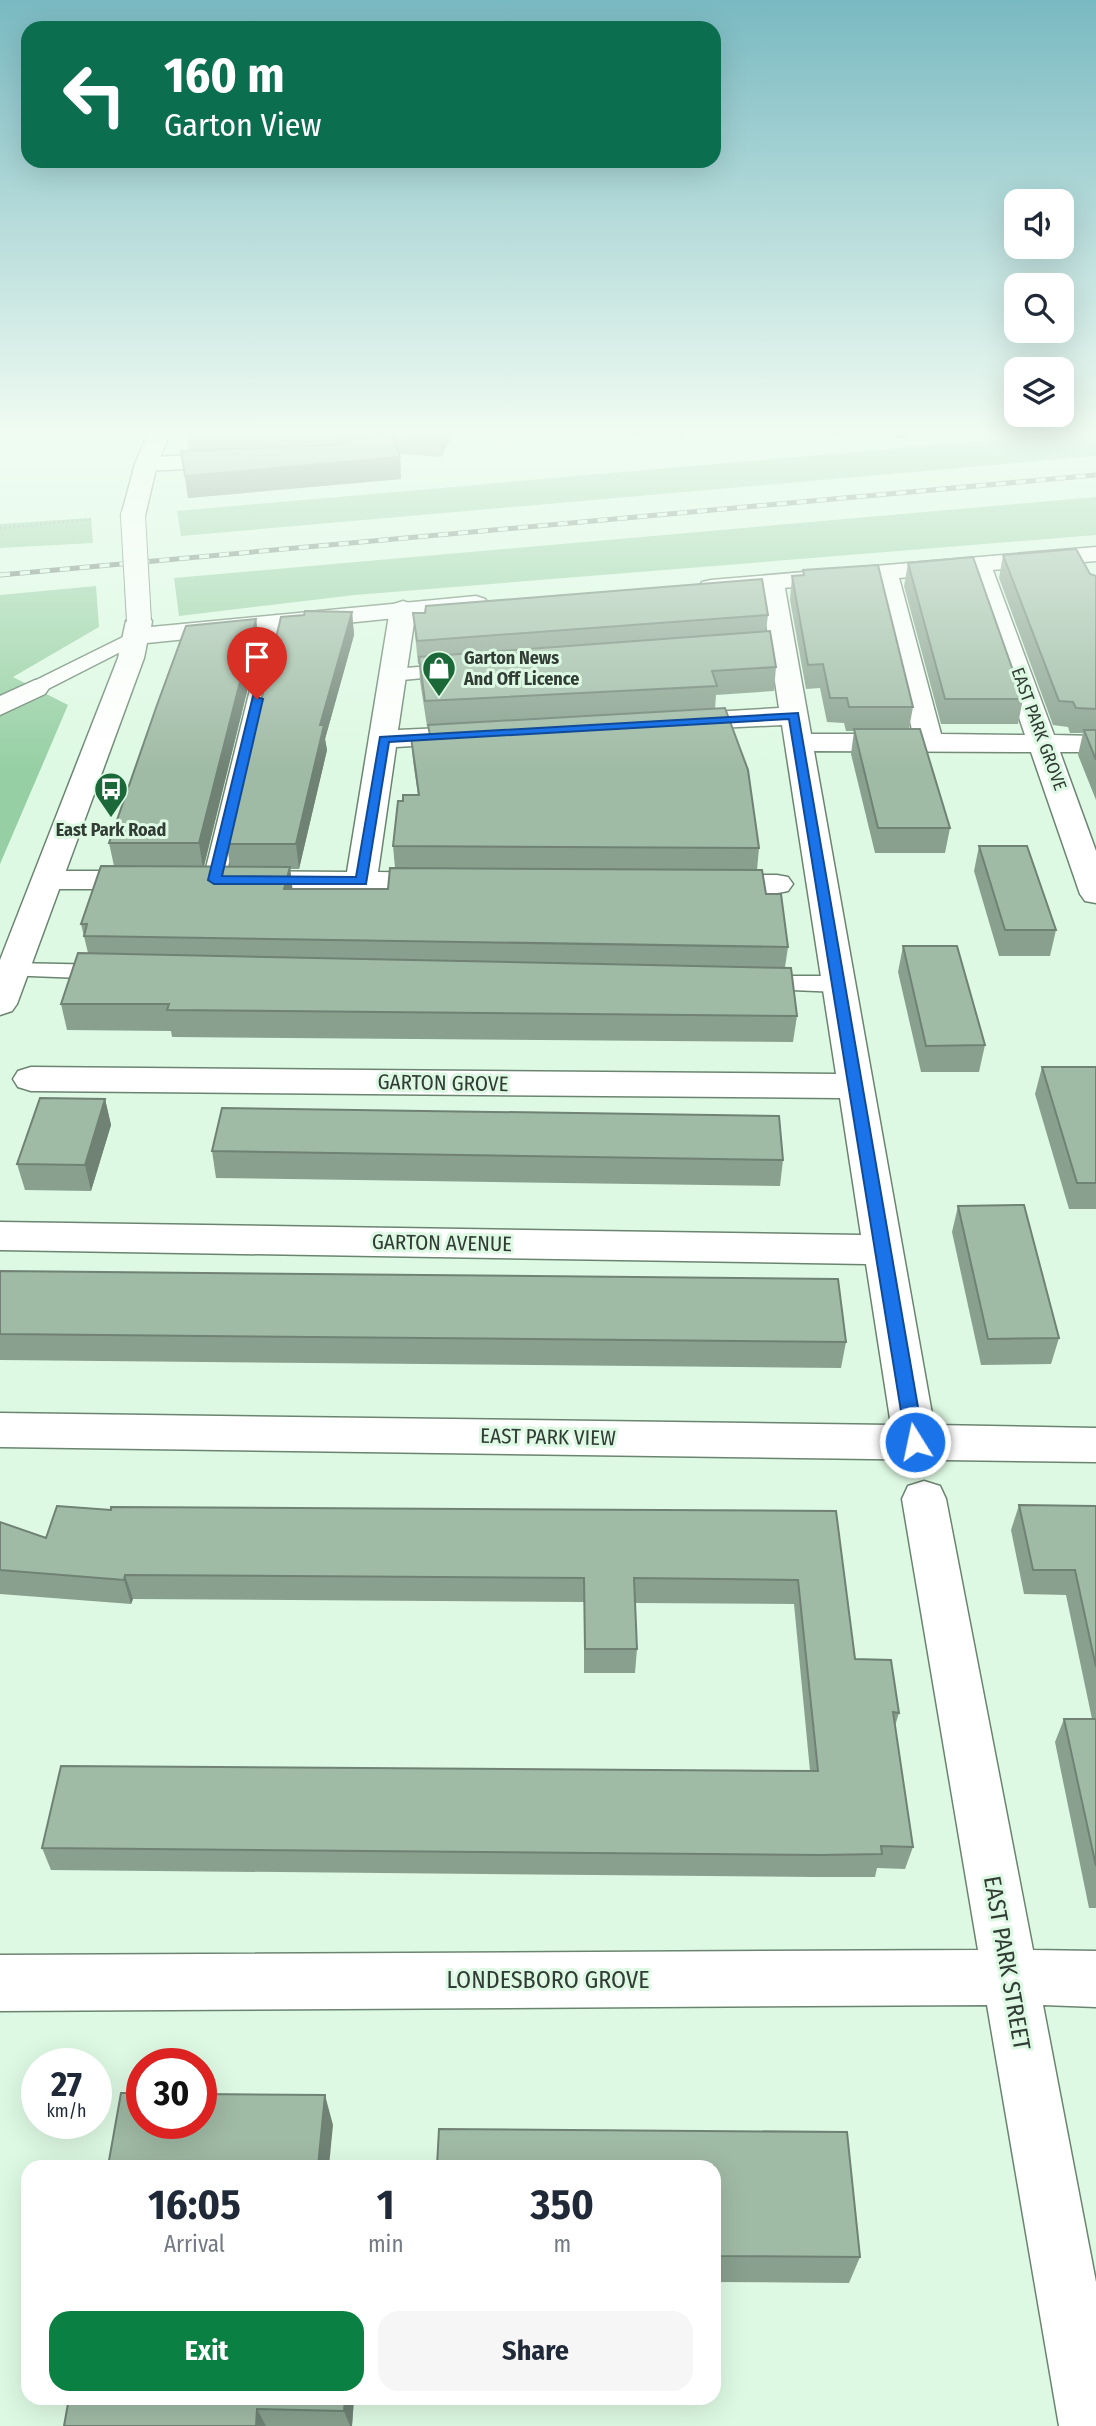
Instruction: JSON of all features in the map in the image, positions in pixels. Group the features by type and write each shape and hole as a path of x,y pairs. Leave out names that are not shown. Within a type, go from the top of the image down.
{"street":[{"path":"0,1004 48,880 138,629 134,545"},
{"path":"690,589 1087,555 1090,579"},
{"name":"EAST PARK GROVE","path":"979,565 1045,744 1096,894"},
{"path":"886,573 929,743"},
{"path":"772,583 775,646 796,729 915,1442"},
{"path":"138,629 276,621 498,602"},
{"path":"361,881 403,609"},
{"path":"0,707 35,688"},
{"path":"657,724 796,729 929,743 1096,744"},
{"path":"384,739 494,733"},
{"path":"48,880 472,882"},
{"path":"680,884 777,884"},
{"name":"GARTON GROVE","path":"31,1079 856,1086"},
{"name":"GARTON AVENUE","path":"0,1236 883,1251"},
{"name":"EAST PARK VIEW","path":"0,1430 1096,1445"},
{"name":"EAST PARK STREET","path":"924,1499 1091,2426"},
{"name":"LONDESBORO GROVE","path":"0,1983 1009,1977 1096,1979"}],"lane":[{"path":"191,880 276,621"},
{"path":"35,688 138,629"},
{"path":"392,675 476,668"},
{"path":"13,970 137,972"},
{"path":"729,983 839,984"}],"green space":[{"path":"0,545 52,545 0,548"},
{"path":"547,545 970,545 355,595 179,616 174,578"},
{"path":"96,586 99,627 13,677 68,705 0,864 0,595"}],"building":[{"path":"1076,549 1090,574 1096,576 1096,709 1076,708 1073,702 1059,701 1003,555"},
{"path":"973,557 1023,699 945,699 908,563"},
{"path":"878,565 913,707 849,707 847,698 830,698 823,664 808,665 792,576 804,575 803,570"},
{"path":"762,579 768,615 417,641 413,613 425,613 426,606"},
{"path":"305,611 352,612 320,725 324,725 296,844 227,844 281,617 304,615"},
{"path":"256,619 199,843 109,843 186,626"},
{"path":"770,631 776,667 712,671 717,686 425,701 419,657"},
{"path":"725,708 748,770 759,848 393,846 398,801 403,801 403,795 419,795 411,737 430,735 428,725"},
{"path":"854,729 920,729 950,828 878,828"},
{"path":"1084,730 1096,730 1096,760"},
{"path":"979,846 1027,846 1056,930 1005,930"},
{"path":"101,866 290,867 284,889 388,889 390,868 762,870 766,894 781,894 788,947 84,936 87,924 81,924"},
{"path":"903,946 957,946 985,1045 926,1046"},
{"path":"78,953 791,968 797,1016 167,1010 169,1004 61,1004"},
{"path":"1042,1067 1096,1067 1096,1183 1077,1183"},
{"path":"40,1098 105,1099 85,1165 17,1164"},
{"path":"222,1108 779,1116 783,1160 212,1151"},
{"path":"1024,1205 1059,1338 988,1339 958,1206"},
{"path":"0,1271 838,1279 846,1342 0,1334"},
{"path":"1019,1505 1096,1506 1096,1667 1075,1570 1033,1570"},
{"path":"57,1506 111,1510 111,1507 836,1511 855,1659 891,1660 899,1713 893,1712 913,1847 881,1846 882,1854 820,1855 42,1848 61,1766 818,1771 798,1580 634,1578 637,1649 585,1649 584,1578 125,1575 124,1580 0,1570 0,1522 46,1538"},
{"path":"1064,1719 1096,1719 1096,1866"},
{"path":"121,2093 126,2093 126,2139 217,2139 217,2094 325,2095 319,2160 109,2160"},
{"path":"439,2129 847,2132 860,2257 721,2256 721,2160 437,2160"},
{"path":"68,2405 344,2405 344,2411 257,2409 256,2426 64,2426"}],"railway":[{"path":"0,575 326,545"}],"place":[{"name":"Garton News And Off Licence","path":"439,698"},
{"name":"East Park Road","path":"111,819"}],"route":[{"path":"257,699 214,880 361,881 384,739 794,716 915,1442"}]}
